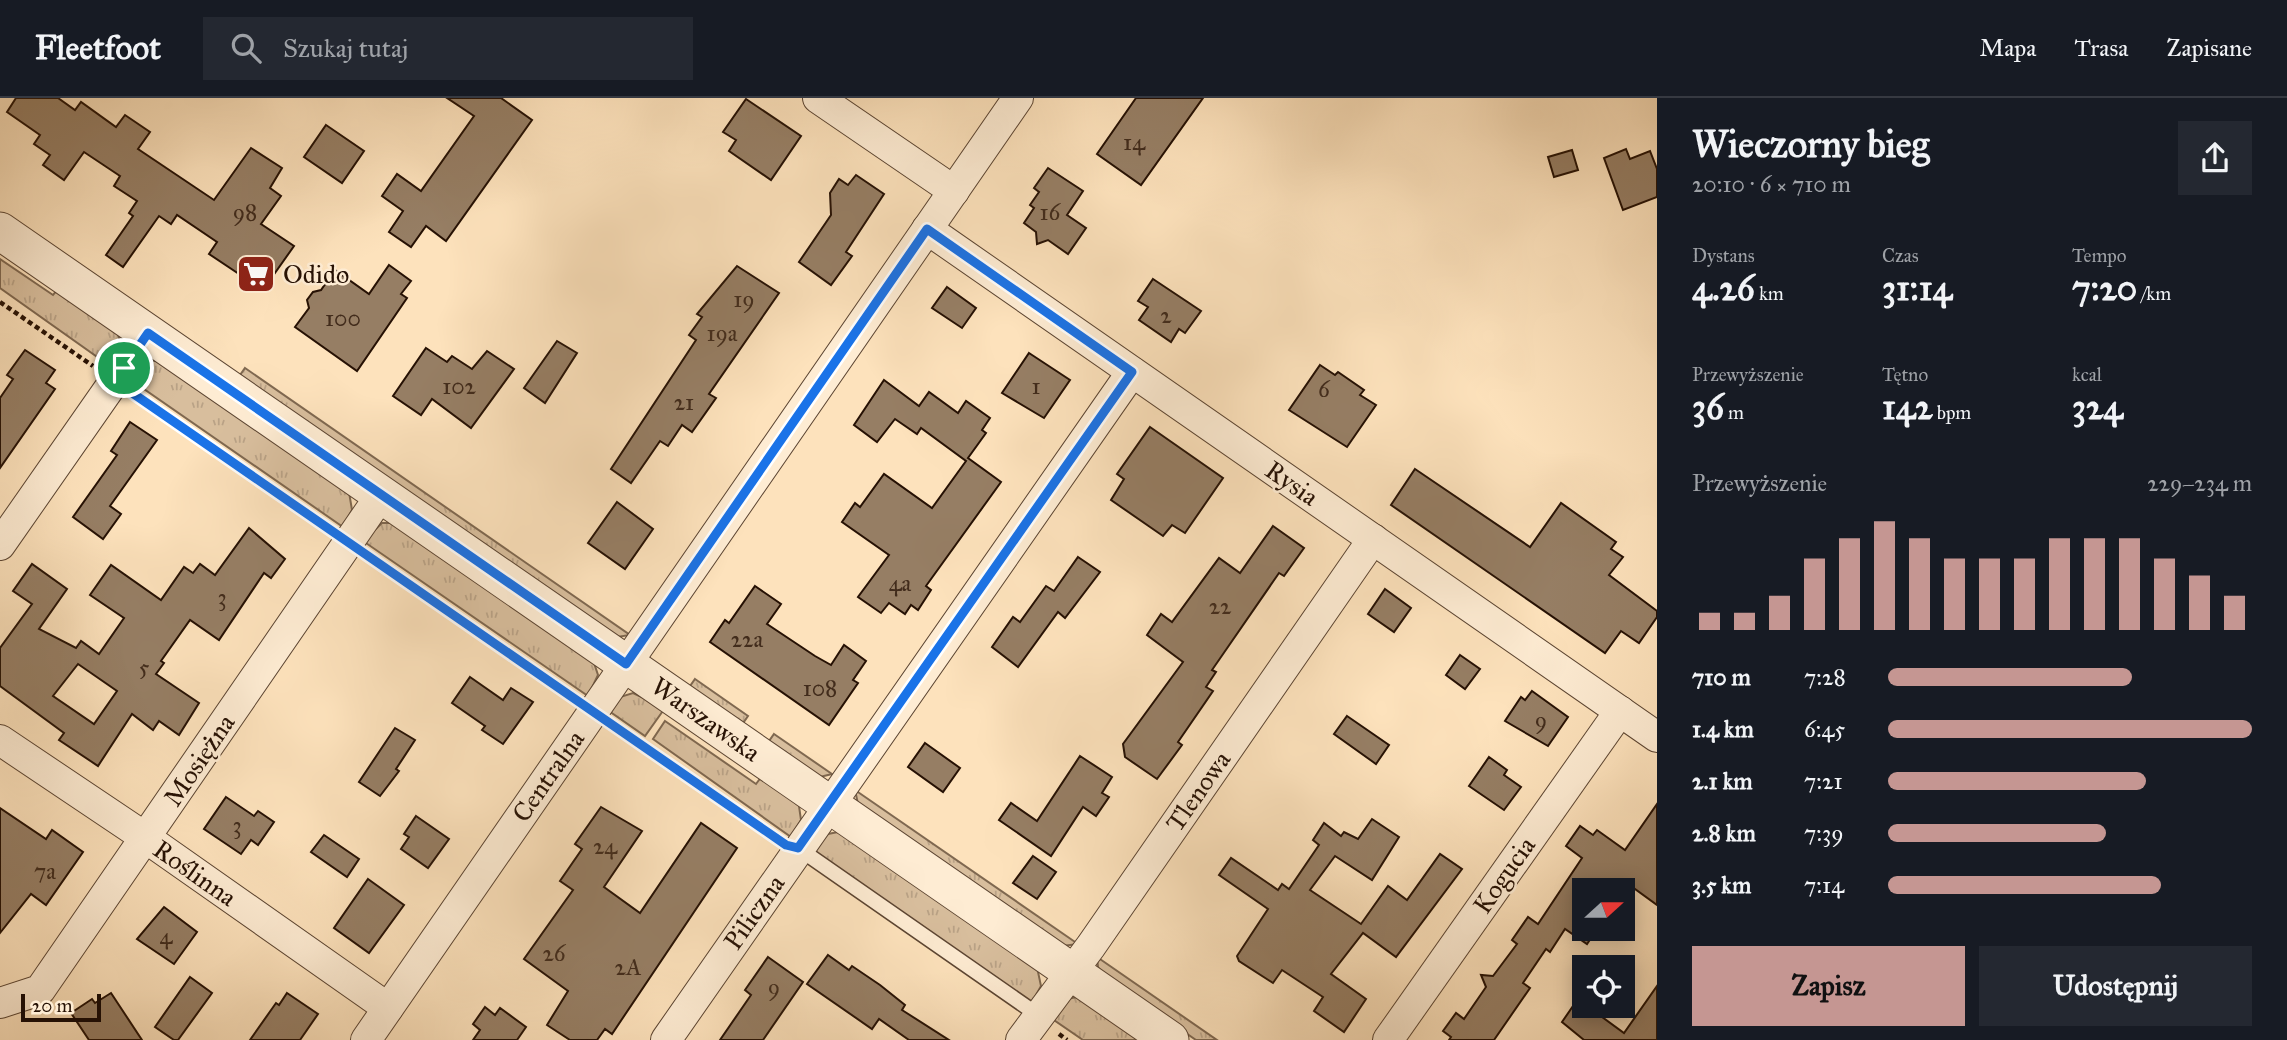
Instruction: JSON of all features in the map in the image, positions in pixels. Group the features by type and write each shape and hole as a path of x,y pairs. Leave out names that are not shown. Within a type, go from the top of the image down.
{"street":[{"path":"818,98 954,191"},
{"name":"Centralna","path":"366,1040 1018,98"},
{"name":"Rysia","path":"927,229 1657,737"},
{"name":"Warszawska","path":"0,231 1170,1040"},
{"path":"0,545 148,333"},
{"name":"Piliczna","path":"666,1040 1132,372"},
{"name":"Mosiężna","path":"0,1003 40,990 381,495"},
{"name":"Tlenowa","path":"1021,1040 1373,539"},
{"name":"Kogucia","path":"1388,1040 1620,711"},
{"name":"Roślinna","path":"0,740 146,838 388,1008"}],"lane":[{"path":"798,848 1038,1015"}],"path":[{"path":"0,302 786,845 798,848"}],"green space":[{"path":"0,259 53,295 58,289 118,333 121,347 110,366 0,288"},
{"path":"158,361 349,492 352,510 343,527 131,380 145,363"},
{"path":"245,368 630,635 617,637 238,378"},
{"path":"382,523 394,523 594,663 598,675 588,696 363,541"},
{"path":"695,679 748,716 741,726 688,689"},
{"path":"633,693 665,708 645,736 609,711 620,697"},
{"path":"665,721 756,784 762,776 799,806 801,820 791,837 653,739"},
{"path":"774,734 832,774 820,777 767,744"},
{"path":"855,790 1078,944 1062,946 858,804"},
{"path":"838,832 1037,967 1041,986 1031,1004 811,851 828,834"},
{"path":"1097,957 1217,1040 1196,1040 1105,977 1098,967"},
{"path":"1077,997 1145,1040 1083,1040 1051,1018 1067,999"}],"building":[{"path":"16,98 58,98 75,110 81,102 116,127 125,115 150,132 138,149 214,200 251,148 282,168 270,188 281,196 261,224 294,246 263,290 209,254 217,242 177,215 171,224 159,216 123,267 106,255 133,216 129,213 137,201 114,186 120,176 84,152 64,180 43,165 50,155 34,144 40,135 7,112"},
{"path":"447,98 501,98 532,120 446,241 426,226 411,247 389,232 403,211 382,196 397,174 421,191 474,116"},
{"path":"1136,98 1203,98 1141,185 1097,154"},
{"path":"746,99 801,136 771,180 729,151 736,140 723,132"},
{"path":"326,125 364,151 342,183 304,157"},
{"path":"1626,149 1630,159 1650,151 1657,169 1657,197 1623,210 1604,158"},
{"path":"1572,150 1578,170 1554,177 1548,157"},
{"path":"1048,168 1083,191 1067,215 1086,228 1068,254 1048,240 1037,244 1036,232 1024,223 1034,208 1030,205 1039,192 1034,188"},
{"path":"856,175 884,194 846,252 852,256 831,285 799,262 831,215 830,193 839,179 848,185"},
{"path":"389,265 411,281 401,294 407,298 357,371 295,327 309,308 307,300 313,292 321,290 335,270 369,294"},
{"path":"737,266 779,293 709,394 716,398 692,432 682,425 668,446 660,441 631,483 611,469 696,340 689,335 702,317 697,314"},
{"path":"1153,279 1201,311 1185,333 1179,329 1171,342 1139,320 1148,307 1138,301"},
{"path":"947,287 976,308 962,328 932,308"},
{"path":"557,341 577,353 545,403 524,388"},
{"path":"426,348 447,362 452,356 472,369 487,351 514,369 471,428 432,399 421,415 393,396"},
{"path":"25,350 55,370 46,383 55,389 0,468 0,398 13,379 7,375"},
{"path":"1029,353 1070,380 1044,418 1002,393"},
{"path":"1320,365 1335,375 1338,372 1364,390 1360,395 1376,405 1347,447 1289,410"},
{"path":"884,380 919,406 929,392 958,413 966,401 990,418 982,430 986,433 968,458 1001,482 926,586 931,590 918,610 911,605 905,614 889,603 881,613 858,597 889,555 842,522 855,503 860,507 884,474 932,508 966,461 921,428 917,434 895,419 877,442 854,425"},
{"path":"130,422 157,440 110,506 121,514 103,539 73,517 117,455 111,451"},
{"path":"1150,427 1223,478 1185,533 1172,525 1163,536 1111,500 1124,479 1117,474"},
{"path":"1415,469 1530,547 1561,503 1616,542 1611,549 1623,557 1609,575 1657,611 1657,617 1639,643 1621,631 1605,653 1391,505"},
{"path":"617,502 653,529 625,569 588,543"},
{"path":"1273,526 1304,548 1284,576 1279,573 1212,670 1216,672 1206,687 1213,691 1178,742 1182,745 1157,779 1125,757 1123,744 1183,662 1147,635 1161,614 1172,622 1219,558 1240,573"},
{"path":"249,528 285,559 271,578 264,573 219,640 190,620 161,661 164,663 156,674 199,703 179,735 159,721 153,730 132,714 98,766 59,740 64,733 0,686 0,648 32,604 13,591 32,564 67,589 39,629 76,648 81,641 99,654 124,618 90,595 111,565 161,600 184,567 193,573 200,564 215,575","holes":["78,664 117,691 94,724 53,696"]},
{"path":"1078,557 1100,572 1065,618 1058,612 1018,667 992,647 1013,617 1020,622 1046,586 1054,591"},
{"path":"755,586 781,604 767,624 831,665 844,645 866,661 853,680 858,683 829,725 710,642 725,620 729,623"},
{"path":"1385,589 1411,608 1394,632 1368,614"},
{"path":"1460,655 1480,669 1465,689 1446,675"},
{"path":"470,677 503,700 511,688 533,702 503,744 482,730 485,726 452,703"},
{"path":"1532,691 1568,717 1548,746 1505,721 1521,697 1525,700"},
{"path":"1347,716 1389,745 1376,764 1334,734"},
{"path":"395,728 415,740 396,769 399,771 380,796 359,782"},
{"path":"925,743 960,768 943,792 908,767"},
{"path":"1080,756 1112,777 1102,793 1109,797 1096,816 1083,807 1051,856 999,820 1011,803 1037,821"},
{"path":"1489,757 1507,770 1504,775 1521,787 1504,810 1469,786"},
{"path":"226,797 254,816 258,811 274,822 258,845 251,840 241,854 204,829"},
{"path":"1657,804 1657,905 1635,889 1635,878 1572,878 1572,934 1565,929 1550,952 1546,949 1523,983 1530,988 1494,1040 1449,1040 1451,1037 1443,1031 1456,1013 1464,1019 1486,987 1481,975 1493,976 1517,944 1512,940 1528,917 1538,924 1582,858 1566,846 1580,826 1593,835 1597,830 1625,850"},
{"path":"601,807 642,831 604,887 640,913 701,823 737,848 612,1034 605,1029 597,1040 570,1040 547,1025 568,991 524,959 573,890 560,881 582,849 575,844"},
{"path":"0,808 46,839 52,830 83,852 46,905 31,894 0,933"},
{"path":"416,816 449,839 428,868 401,849 409,837 404,834"},
{"path":"1372,819 1399,837 1372,880 1335,856 1310,890 1361,924 1388,886 1407,900 1440,854 1462,869 1396,957 1363,933 1331,974 1366,999 1344,1032 1314,1011 1323,997 1282,970 1273,983 1239,961 1237,956 1268,909 1219,875 1231,858 1278,890 1282,884 1289,889 1319,845 1313,840 1324,823 1341,836 1344,832 1358,839"},
{"path":"324,835 359,859 347,877 311,852"},
{"path":"1033,856 1056,872 1037,899 1013,883"},
{"path":"368,879 404,905 369,953 334,928"},
{"path":"164,907 197,932 174,964 137,939"},
{"path":"828,955 849,970 852,966 880,985 905,1005 902,1010 949,1040 909,1040 879,1019 872,1029 807,984"},
{"path":"768,957 803,982 763,1040 720,1040 751,995 745,990"},
{"path":"190,977 212,993 178,1040 174,1040 155,1027"},
{"path":"1657,986 1657,1040 1584,1040 1562,1022 1572,1007 1572,1018 1603,1018 1624,1033"},
{"path":"111,993 142,1040 89,1040 71,1013 92,999 95,1003"},
{"path":"287,993 318,1014 300,1040 250,1040 276,1003 279,1005"},
{"path":"485,1007 495,1015 500,1008 526,1027 517,1040 473,1040 480,1030 473,1024"}],"place":[{"name":"Odido","path":"256,274"}],"route":[{"path":"927,229 1132,372 798,848 786,845 115,381 124,368 148,333 626,664 927,229"}]}
